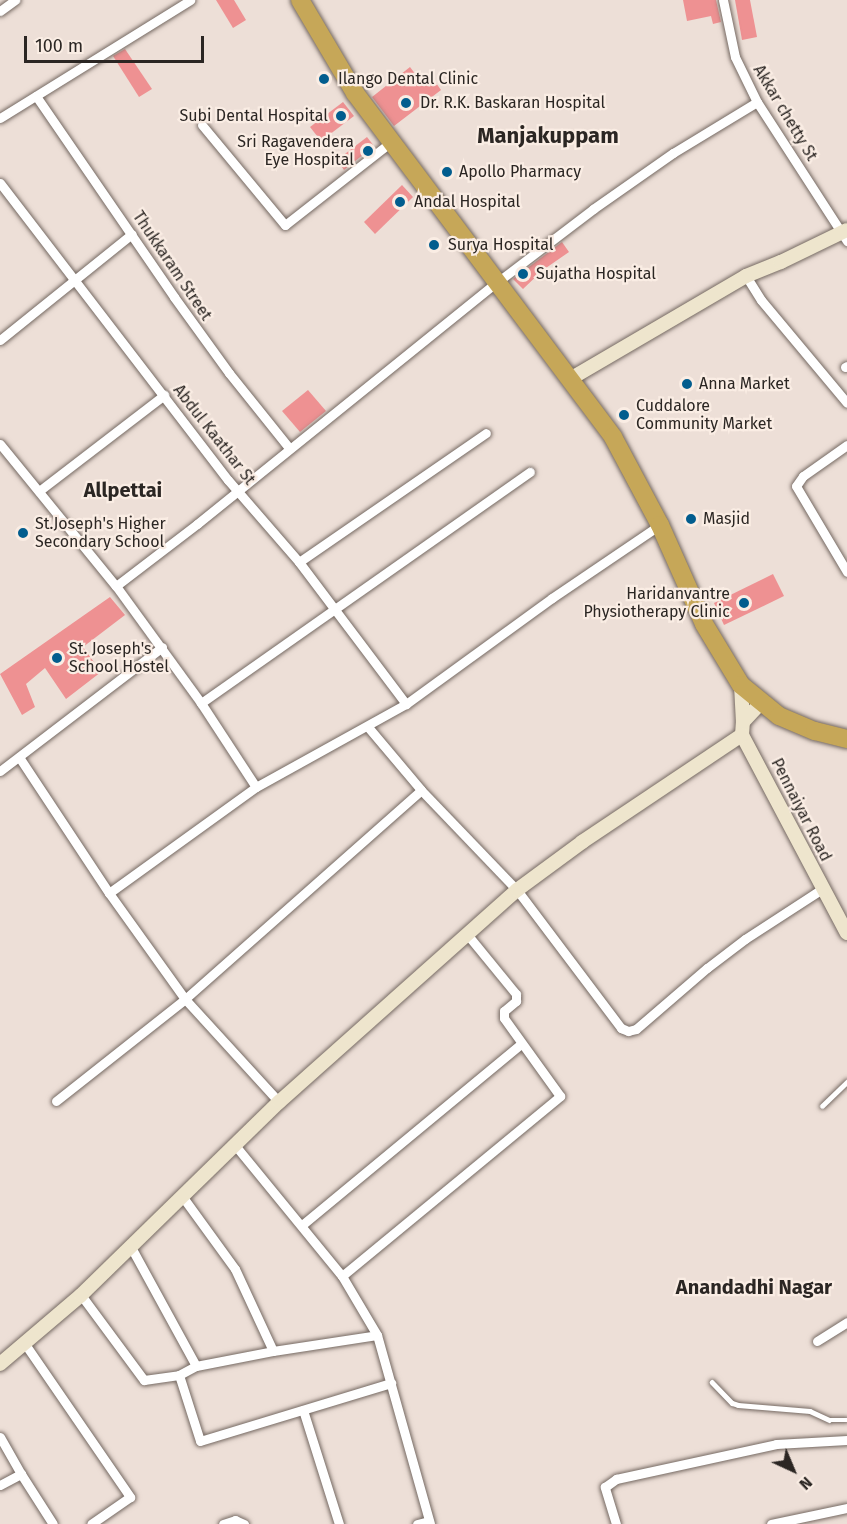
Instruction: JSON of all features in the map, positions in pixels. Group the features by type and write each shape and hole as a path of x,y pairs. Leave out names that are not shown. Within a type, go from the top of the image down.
{"highway":[{"path":"300,0 355,93 613,437 660,525 704,624 741,685 779,716 847,739"}],"street":[{"path":"0,11 15,0"},
{"path":"0,118 190,0"},
{"name":"Akkar chetty St","path":"723,0 735,57 757,102 845,234"},
{"name":"Thukkaram Street","path":"36,96 174,297 229,373 289,448"},
{"path":"116,586 238,492 289,448 496,283 630,182 757,102"},
{"path":"202,125 285,225 391,142"},
{"name":"Abdul Kaathar St","path":"0,183 238,492 298,562 406,704"},
{"path":"0,340 132,234"},
{"path":"570,379 746,276 845,234"},
{"path":"746,276 761,300 847,403"},
{"path":"39,491 164,395"},
{"path":"298,562 486,432"},
{"path":"0,444 116,586 162,647 256,787"},
{"path":"847,445 803,476 796,486 847,572"},
{"path":"201,703 332,608 530,472"},
{"path":"109,893 256,787 406,704 552,598 660,525"},
{"path":"0,771 162,647"},
{"path":"741,685 742,728"},
{"path":"0,1364 81,1296 132,1249 234,1144 466,933 517,890 742,728 761,703"},
{"path":"368,727 421,790 517,890 621,1028 628,1031 636,1029 707,968 745,939 822,889"},
{"name":"Pennaiyar Road","path":"742,728 822,889 847,933"},
{"path":"19,757 109,893 185,999 279,1102"},
{"path":"56,1101 185,999 421,790"},
{"path":"342,1276 560,1096 520,1044 504,1018 504,1011 516,1001 516,994 466,933"},
{"path":"302,1225 520,1044"},
{"path":"234,1144 342,1276 377,1335 430,1523 417,1524"},
{"path":"182,1196 235,1269 273,1351"},
{"path":"132,1249 196,1366"},
{"path":"81,1296 144,1380 179,1375 196,1366 273,1351 377,1335"},
{"path":"817,1341 847,1322"},
{"path":"25,1344 130,1497 91,1524"},
{"path":"179,1375 200,1441 390,1383"},
{"path":"303,1410 339,1524"},
{"path":"0,1437 52,1524"},
{"path":"616,1524 605,1487 616,1479 776,1444 847,1440"},
{"path":"0,1485 21,1474"},
{"path":"771,1524 847,1508"},
{"path":"223,1524 235,1520 244,1524"}],"lane":[{"path":"822,1106 847,1082"},
{"path":"712,1382 732,1403 738,1405 810,1410 829,1420 847,1420"}],"building":[{"path":"216,0 234,0 246,20 233,28"},
{"path":"683,0 716,0 721,22 713,24 711,16 687,21"},
{"path":"735,0 750,0 757,37 742,40"},
{"path":"125,49 152,89 139,97 113,56"},
{"path":"410,67 422,83 431,76 441,90 394,126 372,97"},
{"path":"343,102 354,116 321,141 310,127"},
{"path":"367,137 374,146 344,170 337,160"},
{"path":"402,185 413,197 375,234 364,222"},
{"path":"562,242 569,252 543,270 523,289 513,279"},
{"path":"308,390 326,411 300,432 282,411"},
{"path":"773,574 784,596 724,625 714,603"},
{"name":"St. Joseph's School Hostel","path":"110,597 125,615 83,647 101,672 66,699 45,668 26,684 35,707 22,715 0,674"}],"place":[{"name":"Ilango Dental Clinic","path":"324,79"},
{"name":"Dr. R.K. Baskaran Hospital","path":"406,103"},
{"name":"Subi Dental Hospital","path":"341,116"},
{"name":"Sri Ragavendera Eye Hospital","path":"368,151"},
{"name":"Apollo Pharmacy","path":"447,172"},
{"name":"Andal Hospital","path":"400,202"},
{"name":"Surya Hospital","path":"434,245"},
{"name":"Sujatha Hospital","path":"523,274"},
{"name":"Anna Market","path":"687,384"},
{"name":"Cuddalore Community Market","path":"624,415"},
{"name":"Masjid","path":"691,519"},
{"name":"St.Joseph's Higher Secondary School","path":"23,533"},
{"name":"Haridanvantre Physiotherapy Clinic","path":"744,603"},
{"name":"St. Joseph's School Hostel","path":"57,658"}],"district":[{"name":"Manjakuppam","path":"548,136"},
{"name":"Allpettai","path":"123,490"},
{"name":"Anandadhi Nagar","path":"754,1287"}]}
